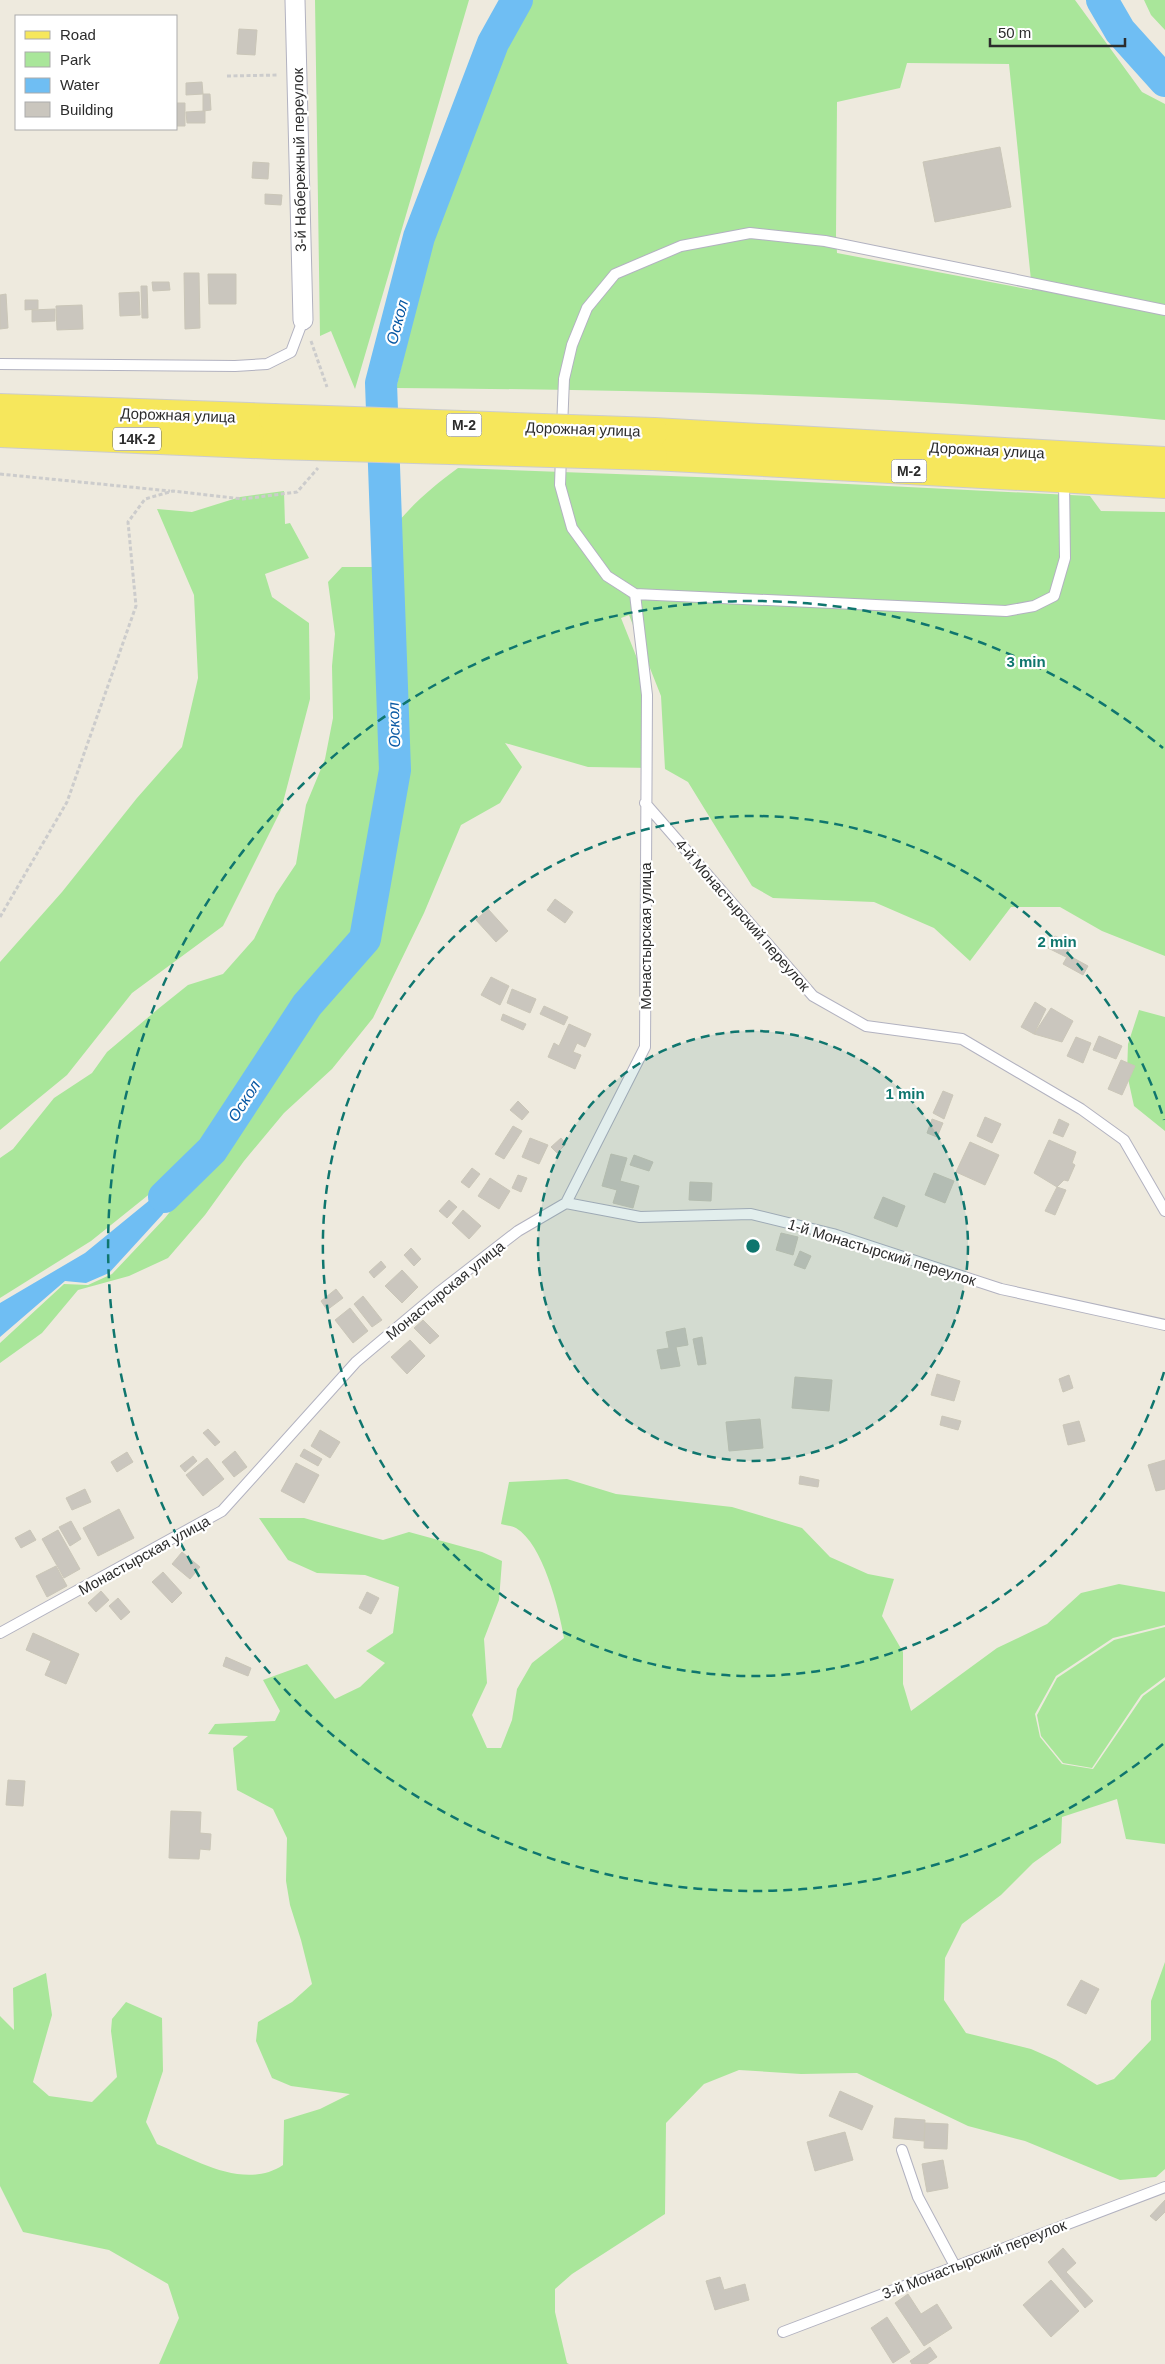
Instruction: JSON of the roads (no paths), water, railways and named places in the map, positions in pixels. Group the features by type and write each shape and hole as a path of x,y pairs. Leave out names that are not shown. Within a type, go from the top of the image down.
{"main road":[{"name":"Дорожная улица","path":"0,408 273,418 654,444 1064,479 1165,484"},
{"name":"Дорожная улица","path":"0,433 275,445 654,444 1165,461"}],"street":[{"name":"3-й Набережный переулок","path":"295,0 303,320"}],"lane":[{"path":"1064,479 1065,558 1054,596 1034,606 1006,611 635,594 607,576 572,528 560,484 564,379 572,345 588,308 615,274 681,246 750,233 825,241 1165,310"},
{"path":"0,364 235,366 267,364 291,352 303,320"},
{"name":"Монастырская улица","path":"0,1633 222,1511 356,1362 438,1293 518,1230 566,1203 645,1047 645,803 648,695 635,594"},
{"name":"4-й Монастырский переулок","path":"645,803 813,996 866,1026 962,1039 1081,1109 1124,1140 1165,1211"},
{"name":"1-й Монастырский переулок","path":"566,1203 640,1217 751,1214 833,1234 1001,1289 1165,1325"},
{"path":"902,2150 918,2197 955,2266"},
{"name":"3-й Монастырский переулок","path":"783,2332 1165,2187"}],"water":[{"path":"200,1159 162,1215 109,1273 86,1283 65,1281 0,1337 0,1303 85,1253"}],"waterway":[{"name":"Оскол","path":"164,1197 212,1150 307,1005 365,939 395,770 381,383 419,237 493,43 517,0"},
{"name":"Оскол","path":"1102,0 1120,31 1165,81"}]}
